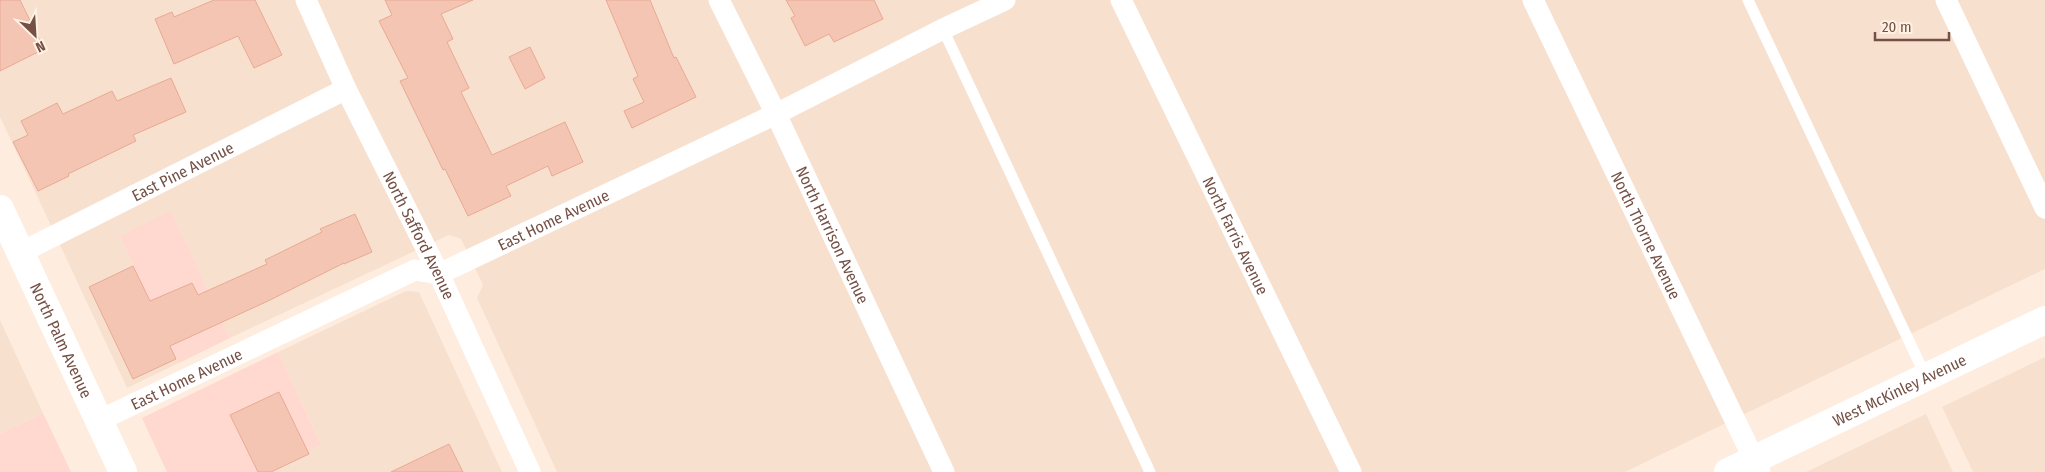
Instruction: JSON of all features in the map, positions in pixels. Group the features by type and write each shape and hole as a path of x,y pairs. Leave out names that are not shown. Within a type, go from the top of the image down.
{"main road":[{"name":"North Palm Avenue","path":"2,216 123,472"},
{"name":"West McKinley Avenue","path":"1728,472 1757,466 1926,377 2045,320"}],"street":[{"name":"North Safford Avenue","path":"306,0 346,89 439,274 530,472"},
{"name":"North Harrison Avenue","path":"720,0 776,114 944,472"},
{"name":"East Home Avenue","path":"98,421 415,270 439,274 776,114 942,28 1005,0"},
{"name":"North Farris Avenue","path":"1121,0 1351,472"},
{"name":"North Thorne Avenue","path":"1533,0 1757,466"},
{"path":"1946,0 2045,208"},
{"name":"East Pine Avenue","path":"20,253 346,89"}],"lane":[{"path":"1748,0 1926,377"},
{"path":"942,28 1150,472"}],"shaded area":[{"path":"0,0 2045,0 2045,269 1625,472 557,472 477,298 483,285 461,239 449,235 230,338 171,212 120,236 179,363 127,388 0,117"},
{"path":"171,211 230,338 179,363 120,236"},
{"path":"406,291 419,292 502,472 267,472 321,445 278,352"},
{"path":"0,320 43,413 0,434"},
{"path":"278,352 321,445 267,472 167,472 142,418"},
{"path":"2045,357 2045,472 1973,472 1942,407"},
{"path":"43,413 71,472 0,472 0,434"},
{"path":"1926,414 1953,472 1806,472"}],"building":[{"path":"0,0 20,0 44,49 0,71"},
{"path":"214,0 255,0 282,55 254,68 238,36 174,64 155,19 172,12 174,17"},
{"path":"385,0 473,0 441,14 453,39 447,42 469,88 461,92 492,155 565,122 583,162 552,176 548,166 506,186 511,196 468,216 445,169 443,170 400,81 408,78 379,21 392,15"},
{"path":"606,0 650,0 674,58 676,57 696,97 632,128 624,111 644,102 633,79 638,76"},
{"path":"786,0 874,0 883,19 834,42 829,34 805,46 791,18 795,16"},
{"path":"530,47 545,78 525,89 509,57"},
{"path":"171,78 186,112 133,135 136,141 68,174 69,176 38,191 13,142 28,135 21,121 57,103 63,114 112,91 117,101"},
{"path":"355,214 372,252 344,263 268,301 170,346 176,359 133,379 89,287 133,266 150,301 192,283 198,295 267,264 265,260 322,232 320,229"},
{"path":"279,392 309,454 271,472 258,472 230,415"},
{"path":"449,444 463,472 391,472"}]}
